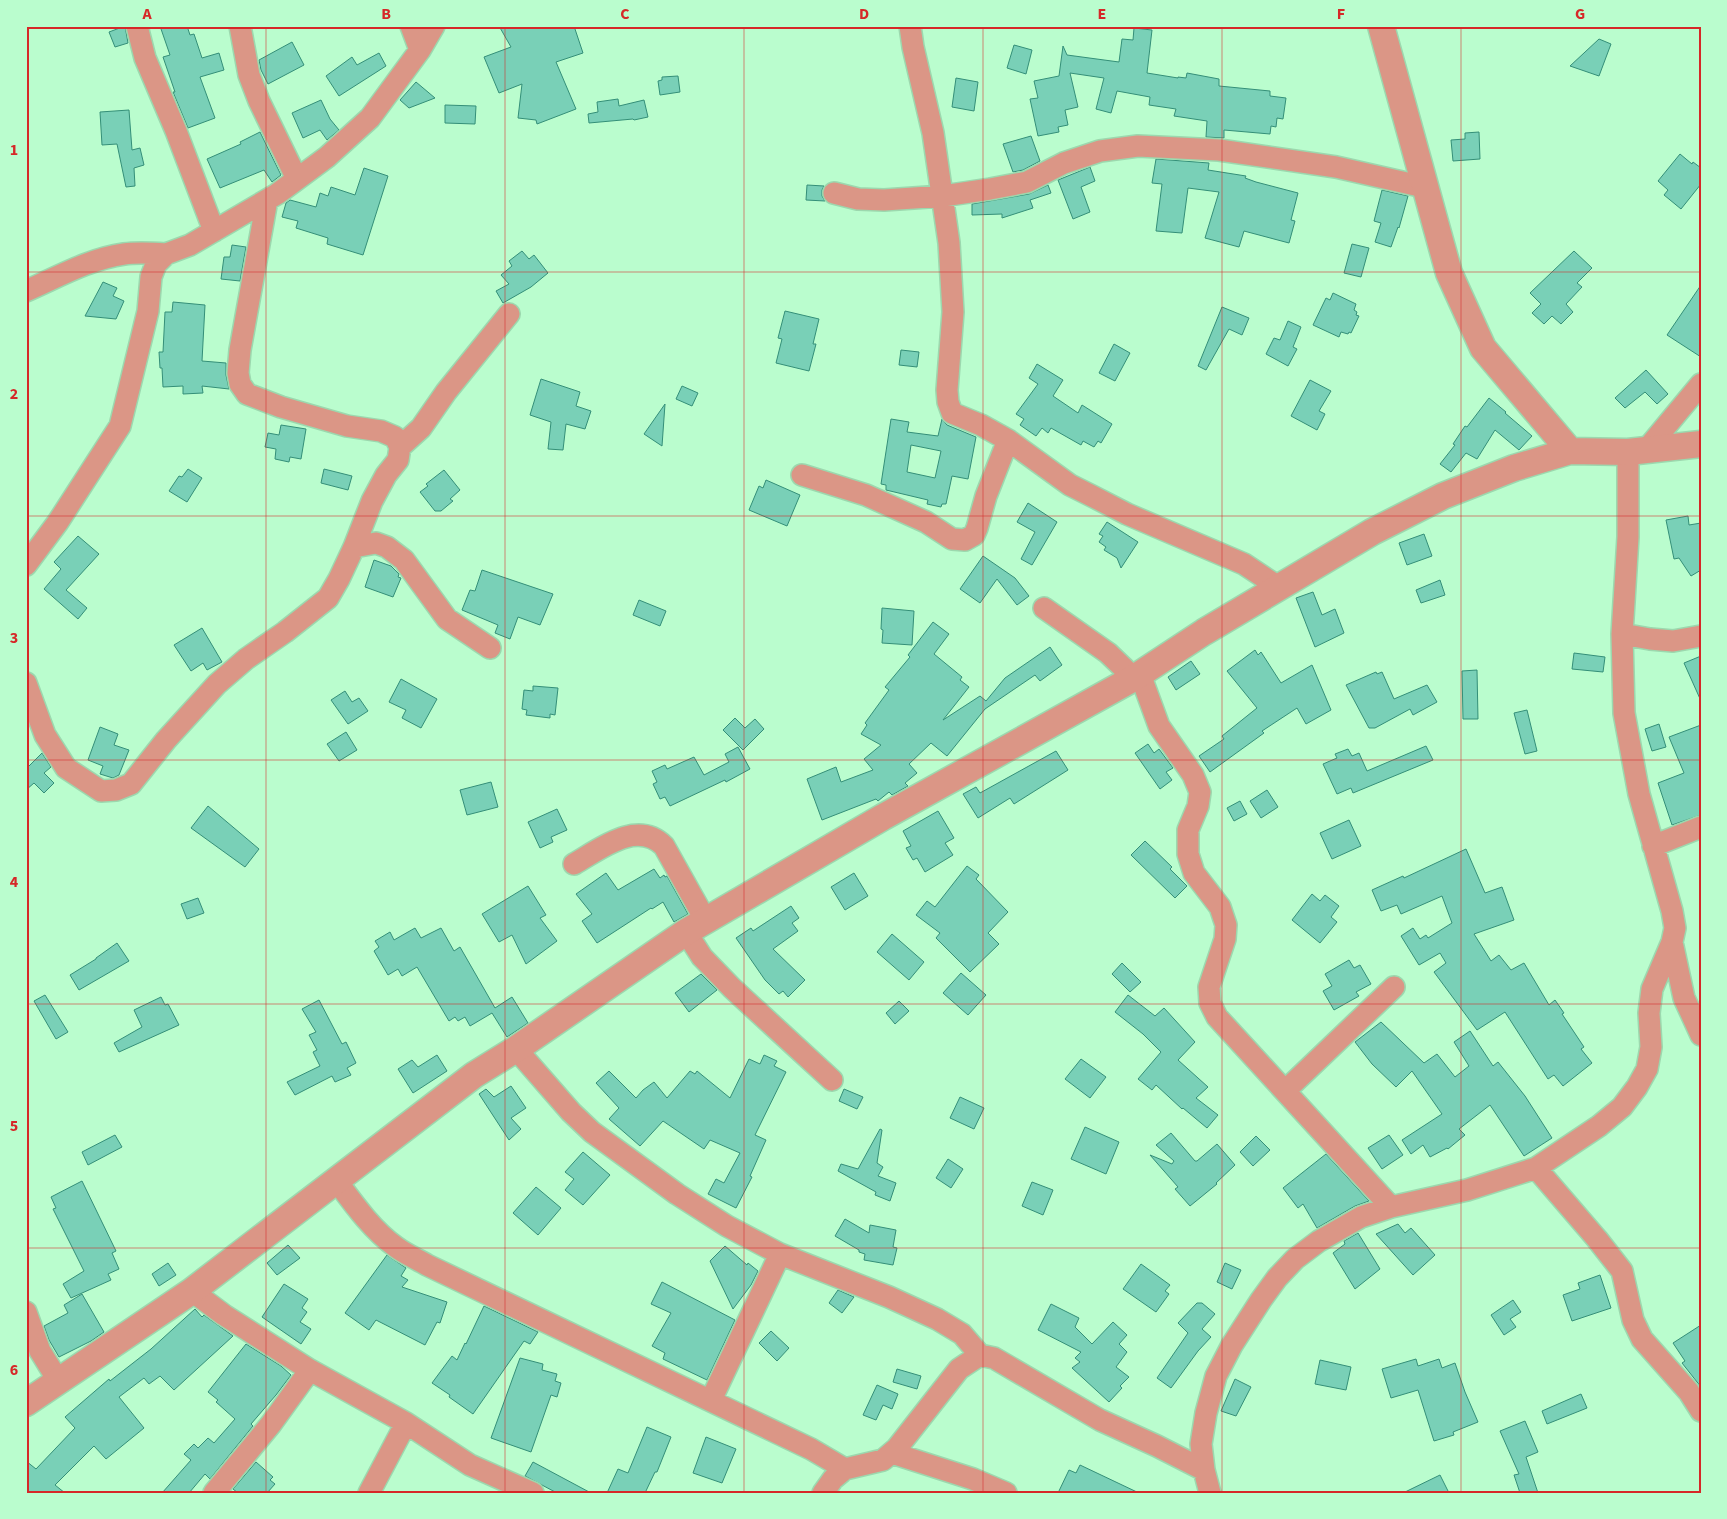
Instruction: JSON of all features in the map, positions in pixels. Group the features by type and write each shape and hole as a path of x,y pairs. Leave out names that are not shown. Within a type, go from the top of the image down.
{"street":[{"path":"137,26 145,58 176,131 214,231"},
{"path":"240,26 249,75 259,101 297,179"},
{"path":"411,26 420,50"},
{"path":"26,565 58,522 120,426 148,311 151,277 156,264 166,254 190,245 268,200 327,157 370,118 420,50 434,26"},
{"path":"910,26 913,47 933,132 950,243 953,312 947,390 948,402 952,413 981,425 1008,440 1070,485 1127,514 1244,564 1280,588"},
{"path":"1381,26 1449,273 1484,348 1570,451"},
{"path":"834,194 858,199 884,200 943,196 1027,182 1064,163 1100,151 1138,146 1219,150 1336,167 1424,187"},
{"path":"26,684 45,735 66,768 102,792 116,790 131,784 166,740 217,684 246,659 285,632 328,598 339,579 372,501 386,475 398,460 400,447 395,437 381,431 347,426 261,401 247,394 240,384 238,373 240,350 268,200"},
{"path":"26,291 64,272 96,260 142,252 166,254"},
{"path":"400,447 420,428 446,392 509,314"},
{"path":"1210,1493 1204,1470 1201,1444 1206,1412 1216,1376 1232,1345 1277,1278 1295,1259 1319,1241 1360,1217 1391,1207 1467,1190 1536,1168 1599,1126 1622,1107 1637,1087 1647,1069 1651,1047 1649,1013 1652,989 1672,942 1675,928 1636,777 1624,712 1622,634 1628,537 1638,451 1701,384"},
{"path":"802,475 866,495 912,515 952,539 965,540 974,536 978,528 986,496 1008,440"},
{"path":"26,1403 192,1291 474,1075 516,1050 696,927 883,817 1137,676 1204,632 1372,532 1443,496 1514,468 1570,451 1638,451 1701,444"},
{"path":"354,547 376,544 387,546 404,560 447,619 490,648"},
{"path":"1044,608 1137,676 1158,726 1193,775 1200,792 1198,806 1188,830 1188,854 1194,874 1220,907 1226,926 1225,939 1209,987 1210,1003 1216,1017 1391,1207"},
{"path":"1622,634 1673,641 1701,636"},
{"path":"1653,846 1701,827"},
{"path":"574,864 617,839 643,834 657,839 664,846 696,927 702,957 732,988 832,1080"},
{"path":"1672,942 1684,998 1701,1035"},
{"path":"1285,1091 1394,987"},
{"path":"516,1050 571,1112 592,1132 677,1194 727,1226 780,1254 889,1297 937,1319 962,1334 980,1355 994,1358 1100,1420 1204,1470"},
{"path":"1536,1168 1622,1271 1633,1320 1642,1339 1689,1392 1701,1411"},
{"path":"336,1180 376,1228 395,1246 427,1265 711,1400 811,1449 845,1469"},
{"path":"711,1400 780,1254"},
{"path":"192,1291 224,1315 310,1370 406,1423 470,1465 533,1493"},
{"path":"26,1312 40,1351 59,1382"},
{"path":"823,1493 833,1478 845,1469 883,1460 892,1454 959,1369 980,1355"},
{"path":"214,1493 271,1424 310,1370"},
{"path":"369,1493 406,1423"},
{"path":"892,1454 973,1479 1006,1493"}],"building":[{"path":"125,26 128,43 115,47 109,32"},
{"path":"160,26 187,26 190,35 194,34 202,58 219,53 224,70 200,77 215,118 188,128 173,92 175,92 163,57 170,55"},
{"path":"499,26 574,26 583,53 556,62 576,109 537,124 536,120 518,118 522,84 499,93 484,57 511,47"},
{"path":"1134,28 1152,30 1147,73 1186,78 1187,73 1219,79 1219,86 1270,91 1270,96 1286,98 1283,119 1277,118 1276,127 1271,126 1270,134 1224,130 1224,138 1206,137 1207,121 1174,116 1176,109 1149,105 1150,97 1117,91 1111,113 1096,109 1104,78 1070,73 1078,107 1065,110 1068,125 1058,127 1059,132 1038,136 1030,99 1038,98 1034,81 1059,76 1063,46 1067,55 1119,62 1122,39 1133,40"},
{"path":"1599,39 1611,44 1599,76 1570,66"},
{"path":"292,42 304,65 268,84 261,70 259,60"},
{"path":"1014,45 1032,50 1026,74 1007,68"},
{"path":"379,53 386,66 339,96 326,76 352,57 357,65"},
{"path":"678,76 680,92 660,95 658,81 662,80 662,77"},
{"path":"956,78 978,82 974,111 952,107"},
{"path":"416,82 435,98 409,108 400,100"},
{"path":"618,99 619,106 644,100 648,117 634,120 589,123 588,114 598,112 597,102"},
{"path":"321,100 330,119 339,130 327,140 320,130 303,138 292,113"},
{"path":"445,105 476,106 475,124 445,123"},
{"path":"129,110 132,150 140,148 144,165 134,168 135,186 126,187 117,144 102,145 100,112"},
{"path":"260,132 281,175 272,182 264,170 220,188 207,159 241,144 240,142"},
{"path":"1479,132 1480,159 1453,161 1451,140 1465,139 1465,133"},
{"path":"1031,136 1040,161 1023,170 1013,172 1003,144"},
{"path":"1680,154 1692,164 1693,162 1701,168 1701,184 1681,209 1664,195 1668,190 1658,181"},
{"path":"1156,159 1209,163 1208,170 1246,176 1245,178 1256,182 1298,193 1291,220 1295,221 1289,243 1244,231 1239,247 1205,238 1219,192 1188,188 1182,233 1156,231 1162,184 1152,183"},
{"path":"1090,167 1095,181 1081,187 1090,212 1073,219 1058,180"},
{"path":"364,168 388,176 363,255 327,244 328,238 296,228 298,221 282,217 286,203 290,200 316,207 320,193 328,196 331,187 355,195"},
{"path":"807,185 824,186 822,196 825,201 806,200"},
{"path":"1048,185 1051,193 1030,200 1033,208 1002,218 1002,214 972,215 972,204 1029,194"},
{"path":"1382,190 1408,196 1399,228 1391,247 1375,242 1381,223 1374,221"},
{"path":"1352,244 1369,248 1361,277 1344,273"},
{"path":"232,245 246,247 240,281 221,279 224,257 230,257"},
{"path":"522,251 529,259 534,255 548,273 531,287 503,303 496,291 509,284 501,275 512,266 509,261"},
{"path":"1574,251 1592,268 1577,283 1582,287 1566,304 1573,312 1561,324 1552,316 1544,324 1532,313 1541,304 1530,293"},
{"path":"103,282 117,288 113,296 124,301 116,319 85,316"},
{"path":"1701,285 1701,357 1667,335"},
{"path":"1333,293 1356,304 1354,310 1357,312 1356,315 1359,316 1351,333 1341,332 1339,337 1313,325 1326,298 1330,300"},
{"path":"173,302 205,305 202,361 226,363 229,389 202,386 203,393 183,394 183,386 163,387 159,352 163,352 165,312 172,312"},
{"path":"1222,307 1249,318 1242,335 1229,329 1206,370 1198,366"},
{"path":"785,311 819,319 813,344 816,344 809,371 776,363 782,339 778,338"},
{"path":"1288,321 1301,327 1293,347 1297,349 1288,366 1266,354 1274,338 1280,340"},
{"path":"1114,344 1130,353 1115,381 1099,373"},
{"path":"901,350 919,352 917,367 899,365"},
{"path":"1037,364 1063,380 1053,396 1078,413 1082,405 1112,424 1101,443 1098,441 1094,447 1083,441 1081,445 1051,428 1048,433 1042,428 1036,436 1020,425 1024,419 1016,414 1038,384 1029,378"},
{"path":"1646,370 1668,394 1657,404 1645,392 1625,408 1615,398"},
{"path":"541,379 580,392 576,406 591,411 585,429 566,424 563,450 548,449 551,422 530,415"},
{"path":"1310,380 1331,391 1319,411 1325,414 1317,430 1291,416"},
{"path":"682,386 698,393 692,406 676,399"},
{"path":"1489,398 1532,436 1519,450 1495,430 1477,459 1466,453 1451,472 1440,464 1455,445 1453,444 1465,426 1467,427"},
{"path":"665,404 662,446 644,434"},
{"path":"891,419 909,422 907,432 938,436 942,419 947,425 976,437 968,479 952,476 946,504 942,504 941,507 927,504 928,500 886,490 886,485 881,484","holes":["911,445 941,451 935,478 907,472"]},
{"path":"281,425 306,429 301,459 290,457 289,462 275,459 276,449 265,447 268,433 279,435"},
{"path":"188,469 202,478 187,502 169,491 179,476 182,477"},
{"path":"324,469 352,476 348,490 321,483"},
{"path":"444,470 460,490 450,499 453,501 441,511 435,511 420,492 428,486 426,484"},
{"path":"766,480 800,495 787,526 749,510 759,486 763,488"},
{"path":"1028,503 1057,522 1032,565 1021,559 1035,532 1017,522"},
{"path":"1688,516 1689,525 1701,523 1701,570 1691,576 1679,558 1674,559 1666,520"},
{"path":"1107,522 1138,542 1121,568 1117,558 1104,550 1106,547 1099,542 1103,536 1099,534"},
{"path":"1424,534 1432,556 1407,565 1399,543"},
{"path":"78,536 99,554 66,590 87,608 78,619 44,589 61,569 54,562"},
{"path":"983,556 1015,578 1029,596 1017,605 997,579 980,603 960,589"},
{"path":"374,560 391,566 399,574 398,577 401,578 393,597 365,587"},
{"path":"482,570 553,594 540,625 518,617 510,639 495,633 498,625 462,610 470,590 475,591"},
{"path":"1440,580 1445,595 1421,603 1416,590"},
{"path":"1313,592 1322,615 1335,609 1344,633 1315,647 1296,598"},
{"path":"639,600 666,611 660,626 633,615"},
{"path":"882,608 914,611 912,645 882,643"},
{"path":"933,622 949,634 934,654 962,677 960,680 969,687 943,720 980,696 986,701 1005,678 1050,647 1062,665 1040,681 1035,675 985,709 947,756 931,743 909,764 917,773 905,783 908,786 892,795 889,792 878,801 876,799 822,820 807,779 836,767 841,782 873,770 864,759 881,745 861,734 867,725 865,723 889,690 885,687 910,657 908,655"},
{"path":"202,628 222,662 207,670 203,663 191,671 174,645"},
{"path":"1255,650 1258,655 1261,652 1281,683 1312,665 1331,710 1306,724 1297,708 1262,731 1264,733 1210,772 1199,756 1224,739 1222,736 1257,708 1227,671"},
{"path":"1574,653 1605,657 1603,672 1572,669"},
{"path":"1701,656 1701,701 1684,663"},
{"path":"1191,661 1200,674 1176,690 1168,677"},
{"path":"1477,670 1478,719 1463,719 1462,671"},
{"path":"1376,672 1377,674 1382,672 1394,699 1427,685 1437,702 1413,715 1410,709 1375,728 1369,728 1346,685"},
{"path":"401,679 437,699 421,728 402,718 406,710 389,702"},
{"path":"533,686 558,688 555,715 550,714 550,718 526,715 527,710 522,709 524,690 533,691"},
{"path":"345,691 352,702 359,698 368,711 348,724 331,700"},
{"path":"1527,710 1537,751 1525,754 1514,713"},
{"path":"735,718 745,728 755,719 764,729 743,750 723,730"},
{"path":"1659,724 1666,747 1652,751 1645,729"},
{"path":"1701,725 1701,815 1672,825 1658,783 1684,773 1669,737"},
{"path":"100,727 118,734 114,745 129,750 119,775 113,778 100,774 103,766 88,760"},
{"path":"346,732 357,750 339,761 327,744"},
{"path":"1148,744 1154,753 1159,749 1173,768 1166,772 1172,780 1160,789 1135,753"},
{"path":"1426,746 1433,760 1353,793 1351,788 1337,794 1323,764 1337,758 1335,754 1348,749 1352,756 1359,753 1367,771"},
{"path":"738,747 750,769 726,782 725,780 670,806 665,797 660,799 653,784 657,782 652,771 665,765 667,769 694,757 704,775 729,762 725,754"},
{"path":"1056,751 1068,770 1014,804 1010,798 978,818 963,794 976,787 980,793"},
{"path":"42,753 51,767 44,773 54,783 44,793 34,783 26,790 26,769"},
{"path":"491,782 498,807 467,815 460,790"},
{"path":"1267,790 1278,807 1261,818 1250,801"},
{"path":"1240,801 1247,814 1234,821 1227,808"},
{"path":"208,806 259,849 245,867 191,828"},
{"path":"557,809 567,830 551,837 553,842 540,848 528,822"},
{"path":"938,811 954,838 945,843 953,855 925,872 917,858 913,860 906,848 911,846 903,831"},
{"path":"1349,820 1361,846 1332,859 1320,833"},
{"path":"1145,841 1172,867 1170,869 1187,886 1175,898 1131,855"},
{"path":"1466,849 1485,893 1502,887 1514,920 1474,934 1491,961 1499,955 1511,970 1524,963 1549,1005 1555,1000 1564,1013 1562,1014 1584,1047 1581,1049 1592,1063 1563,1086 1554,1075 1548,1079 1505,1012 1477,1030 1434,972 1446,963 1440,953 1419,965 1401,936 1413,928 1420,939 1426,935 1428,938 1452,923 1442,896 1401,914 1397,905 1381,911 1372,890 1403,876 1404,878"},
{"path":"967,866 979,875 976,879 1008,912 988,933 999,944 970,972 936,938 940,933 916,915 927,901 935,907"},
{"path":"654,869 660,878 664,875 665,877 667,876 688,914 674,922 663,902 597,943 582,921 592,914 576,894 606,873 618,890"},
{"path":"854,873 868,896 845,910 831,887"},
{"path":"528,886 546,915 540,918 557,941 526,964 512,935 499,942 482,914"},
{"path":"1312,894 1320,901 1325,895 1339,906 1331,917 1337,922 1320,943 1292,920"},
{"path":"198,898 204,913 187,919 181,904"},
{"path":"791,906 799,918 792,923 798,931 773,949 805,980 788,997 783,991 779,994 765,980 736,938 751,928 753,931"},
{"path":"415,928 421,938 441,928 454,951 460,947 495,1008 512,997 528,1023 507,1037 492,1013 470,1026 465,1017 458,1021 455,1017 449,1021 417,967 402,976 398,969 388,975 374,951 379,947 375,941 390,932 394,940"},
{"path":"892,934 924,962 909,980 877,952"},
{"path":"117,943 129,961 79,990 70,975"},
{"path":"1349,960 1354,968 1360,965 1371,984 1356,992 1359,996 1334,1010 1323,991 1332,986 1325,974"},
{"path":"1122,963 1141,982 1130,992 1112,974"},
{"path":"961,973 986,995 968,1015 943,993"},
{"path":"701,974 717,990 689,1012 675,993"},
{"path":"45,995 68,1032 56,1039 34,1001"},
{"path":"1128,995 1155,1016 1164,1008 1195,1042 1178,1060 1208,1087 1196,1098 1218,1115 1207,1128 1182,1109 1156,1085 1152,1090 1138,1079 1161,1052 1143,1034 1115,1012"},
{"path":"161,997 165,1005 168,1004 179,1025 119,1052 114,1043 142,1027 134,1010"},
{"path":"319,1000 342,1044 346,1042 356,1063 347,1068 351,1075 335,1082 332,1076 295,1095 287,1082 320,1066 313,1052 317,1050 309,1035 316,1032 302,1009"},
{"path":"899,1001 909,1011 895,1024 886,1013"},
{"path":"1381,1022 1424,1063 1437,1054 1455,1077 1469,1066 1454,1042 1470,1031 1493,1066 1498,1062 1525,1096 1552,1138 1524,1156 1490,1105 1459,1129 1465,1135 1448,1149 1430,1157 1423,1145 1411,1154 1402,1140 1442,1114 1412,1071 1396,1087 1372,1064 1355,1042"},
{"path":"437,1055 447,1071 413,1093 398,1069 412,1060 418,1067"},
{"path":"764,1055 777,1061 774,1066 786,1072 755,1135 766,1140 750,1176 752,1177 736,1208 708,1194 716,1179 724,1183 740,1153 710,1140 704,1149 663,1121 640,1146 609,1119 619,1108 596,1083 609,1071 636,1098 654,1082 667,1098 690,1071 695,1074 697,1071 730,1098 749,1059 760,1064"},
{"path":"1081,1059 1106,1077 1090,1098 1065,1079"},
{"path":"511,1086 526,1108 511,1118 521,1129 509,1140 479,1094 486,1089 494,1097"},
{"path":"844,1089 863,1097 857,1109 839,1101"},
{"path":"960,1097 984,1108 974,1129 950,1118"},
{"path":"1085,1127 1119,1142 1106,1174 1071,1159"},
{"path":"880,1129 882,1130 877,1163 883,1167 878,1176 896,1183 890,1201 875,1195 876,1192 838,1171 841,1164 858,1169"},
{"path":"1171,1133 1195,1161 1217,1144 1235,1165 1217,1184 1190,1206 1175,1189 1178,1187 1150,1155 1172,1164 1174,1161 1156,1145"},
{"path":"115,1135 122,1147 88,1165 82,1152"},
{"path":"1389,1135 1403,1155 1382,1169 1368,1148"},
{"path":"1256,1136 1270,1150 1253,1166 1240,1152"},
{"path":"583,1152 610,1175 583,1205 565,1190 574,1179 565,1172"},
{"path":"1326,1154 1369,1201 1355,1206 1317,1228 1303,1204 1298,1208 1283,1188"},
{"path":"948,1159 963,1169 951,1188 936,1178"},
{"path":"82,1181 116,1251 112,1253 119,1269 108,1274 111,1280 71,1298 63,1284 84,1271 53,1209 56,1208 51,1197"},
{"path":"1032,1182 1053,1190 1043,1215 1022,1206"},
{"path":"536,1187 561,1208 538,1235 513,1213"},
{"path":"845,1219 869,1233 870,1225 896,1230 893,1247 897,1248 893,1265 864,1260 865,1254 835,1236"},
{"path":"1398,1224 1405,1233 1411,1228 1435,1255 1413,1275 1376,1234"},
{"path":"1358,1233 1380,1269 1355,1289 1333,1253 1345,1244 1344,1241"},
{"path":"288,1245 300,1258 277,1275 267,1263"},
{"path":"725,1246 747,1265 748,1263 758,1271 751,1285 733,1309 710,1261"},
{"path":"387,1255 406,1268 401,1276 408,1280 402,1287 447,1302 440,1323 437,1322 425,1345 376,1320 369,1330 345,1313"},
{"path":"168,1263 176,1275 159,1286 152,1274"},
{"path":"1225,1263 1241,1270 1232,1289 1217,1282"},
{"path":"1141,1264 1170,1285 1165,1291 1169,1294 1156,1312 1123,1289"},
{"path":"1600,1275 1611,1308 1572,1321 1563,1295 1580,1289 1578,1283"},
{"path":"662,1282 735,1320 707,1380 663,1359 665,1353 652,1346 671,1313 651,1304"},
{"path":"284,1284 308,1299 302,1308 307,1312 300,1322 311,1329 301,1344 262,1317"},
{"path":"838,1290 854,1297 842,1313 829,1303"},
{"path":"82,1294 104,1332 91,1341 59,1357 49,1340 44,1326 68,1313 64,1305"},
{"path":"1513,1300 1521,1312 1510,1319 1516,1327 1504,1335 1491,1315"},
{"path":"1197,1303 1202,1303 1215,1314 1202,1329 1211,1337 1198,1351 1171,1388 1157,1378 1188,1333 1178,1323"},
{"path":"1051,1304 1079,1318 1075,1327 1092,1344 1113,1322 1127,1335 1119,1344 1127,1352 1116,1367 1129,1377 1109,1402 1072,1368 1080,1362 1075,1358 1081,1352 1038,1330"},
{"path":"484,1306 538,1332 530,1344 524,1341 473,1414 432,1383 452,1356 457,1360"},
{"path":"195,1309 202,1317 204,1315 233,1336 174,1390 160,1376 149,1384 144,1378 119,1397 144,1428 106,1459 94,1446 55,1485 65,1493 26,1493 26,1461 36,1469 75,1428 65,1417 109,1379 110,1381 151,1349"},
{"path":"1701,1325 1701,1387 1682,1363 1685,1361 1673,1343"},
{"path":"771,1331 789,1348 777,1361 759,1343"},
{"path":"246,1344 281,1366 291,1375 210,1479 205,1474 189,1493 162,1493 191,1460 184,1454 194,1444 198,1448 208,1438 214,1443 235,1419 208,1392"},
{"path":"520,1358 543,1364 542,1370 557,1374 555,1381 561,1383 557,1397 551,1395 531,1452 491,1438"},
{"path":"1416,1359 1418,1366 1439,1359 1442,1368 1455,1363 1478,1422 1453,1432 1454,1435 1434,1441 1418,1390 1391,1398 1382,1369"},
{"path":"1320,1360 1351,1367 1346,1390 1315,1384"},
{"path":"897,1369 921,1376 917,1389 893,1382"},
{"path":"1235,1379 1251,1387 1236,1416 1221,1411"},
{"path":"877,1385 898,1394 892,1409 883,1405 876,1420 863,1415"},
{"path":"1581,1394 1587,1408 1547,1424 1542,1411"},
{"path":"1525,1421 1538,1452 1526,1457 1538,1493 1520,1493 1514,1475 1519,1474 1500,1431"},
{"path":"647,1427 671,1437 657,1472 655,1472 645,1493 607,1493 618,1469 628,1473"},
{"path":"706,1437 736,1449 722,1483 693,1473"},
{"path":"256,1462 273,1477 270,1480 275,1484 267,1493 238,1493 233,1489"},
{"path":"533,1462 591,1493 557,1493 525,1476"},
{"path":"1080,1465 1139,1493 1058,1493 1069,1470 1076,1473"},
{"path":"1440,1475 1449,1493 1403,1493"}]}
